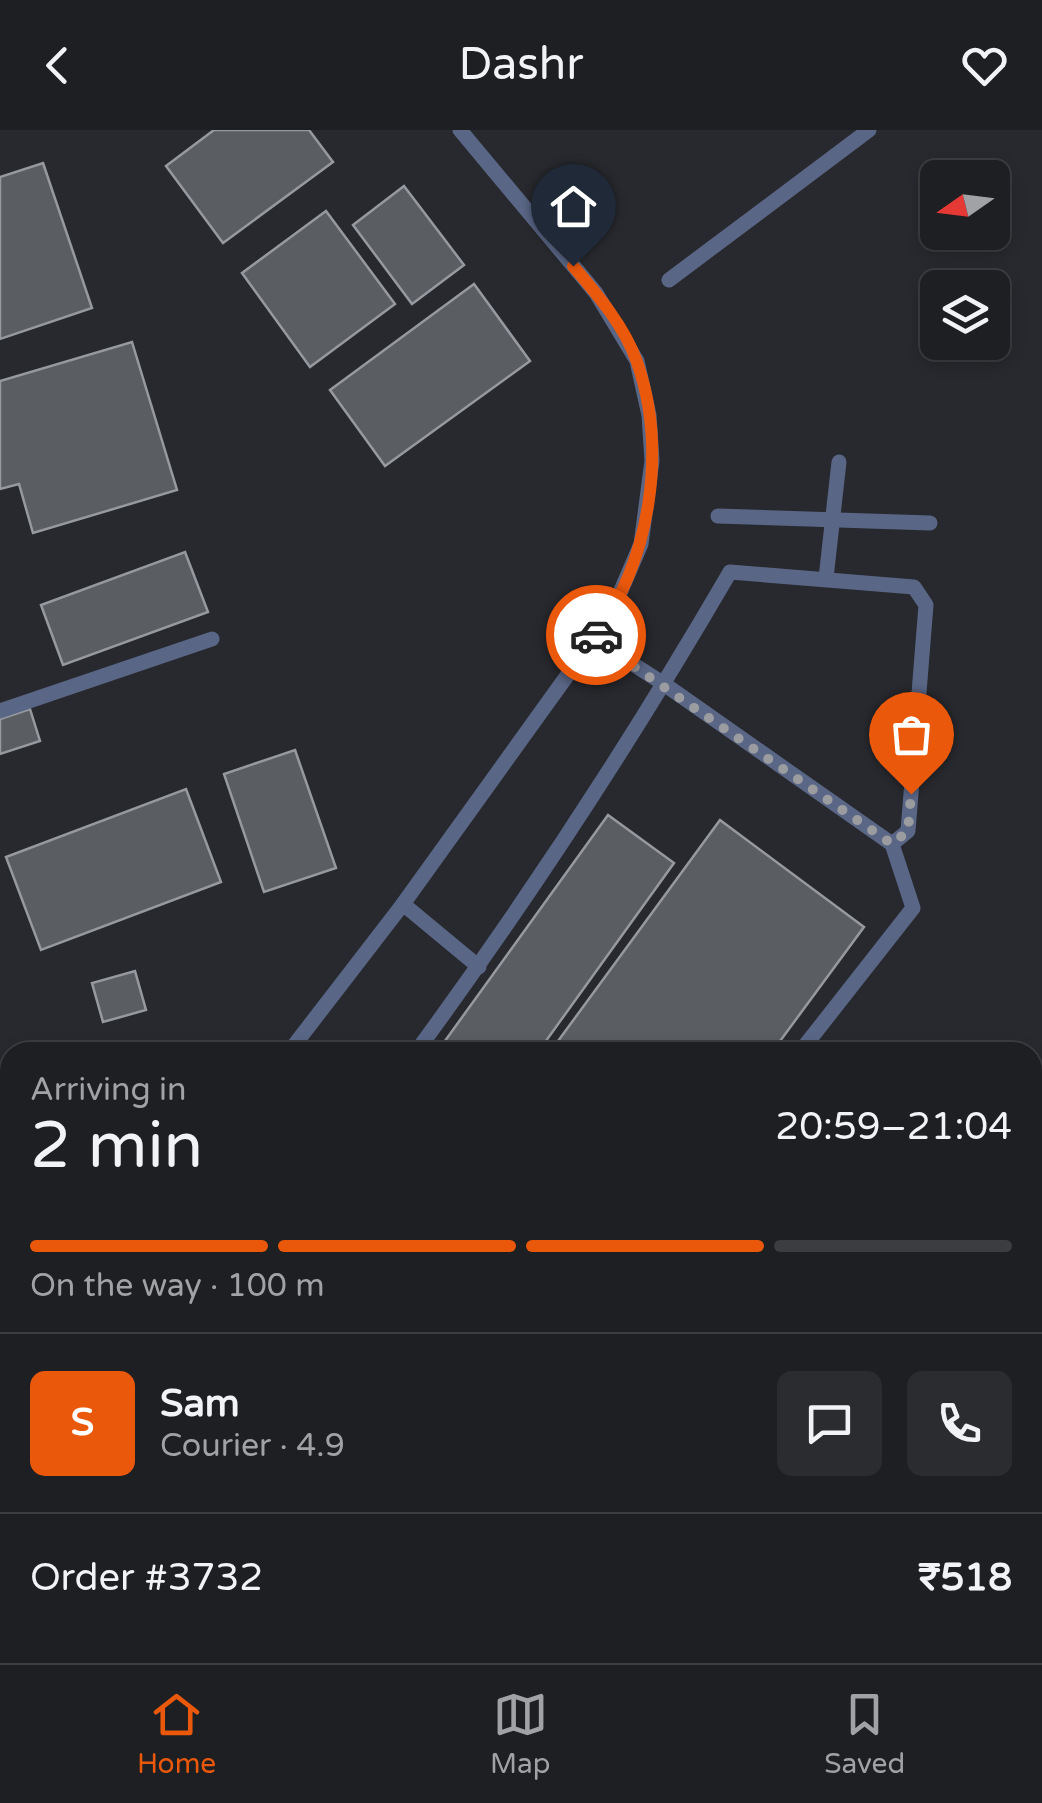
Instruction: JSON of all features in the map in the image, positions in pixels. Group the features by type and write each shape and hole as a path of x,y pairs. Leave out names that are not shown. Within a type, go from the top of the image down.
{"lane":[{"path":"297,1042 403,904 610,616 642,544 652,461 649,415 637,361 596,293 460,130"},
{"path":"669,280 869,130"},
{"path":"826,578 839,462"},
{"path":"718,516 930,522"},
{"path":"423,1042 479,967 664,684 730,572 914,587 926,605 908,831 892,844"},
{"path":"0,711 212,638"},
{"path":"594,639 892,844 913,908 808,1042"},
{"path":"403,904 479,967"}],"building":[{"path":"214,130 309,130 333,162 223,243 166,166"},
{"path":"43,163 92,308 0,339 0,177"},
{"path":"404,186 464,265 412,304 353,225"},
{"path":"326,211 395,304 310,367 242,273"},
{"path":"474,284 530,361 385,466 330,390"},
{"path":"132,342 177,490 33,533 19,484 0,489 0,381"},
{"path":"185,552 208,612 63,665 41,605"},
{"path":"30,709 40,741 0,754 0,719"},
{"path":"295,750 336,868 264,892 224,774"},
{"path":"186,789 221,882 41,950 6,857"},
{"path":"608,815 674,863 545,1042 444,1042"},
{"path":"720,820 864,927 779,1042 557,1042"},
{"path":"135,971 146,1010 103,1022 92,983"}],"way so far":[{"path":"596,635 594,639 892,844 908,831 911,794"}],"route":[{"path":"573,266 596,293 637,361 649,415 652,461 642,544 610,616 596,635"}]}
